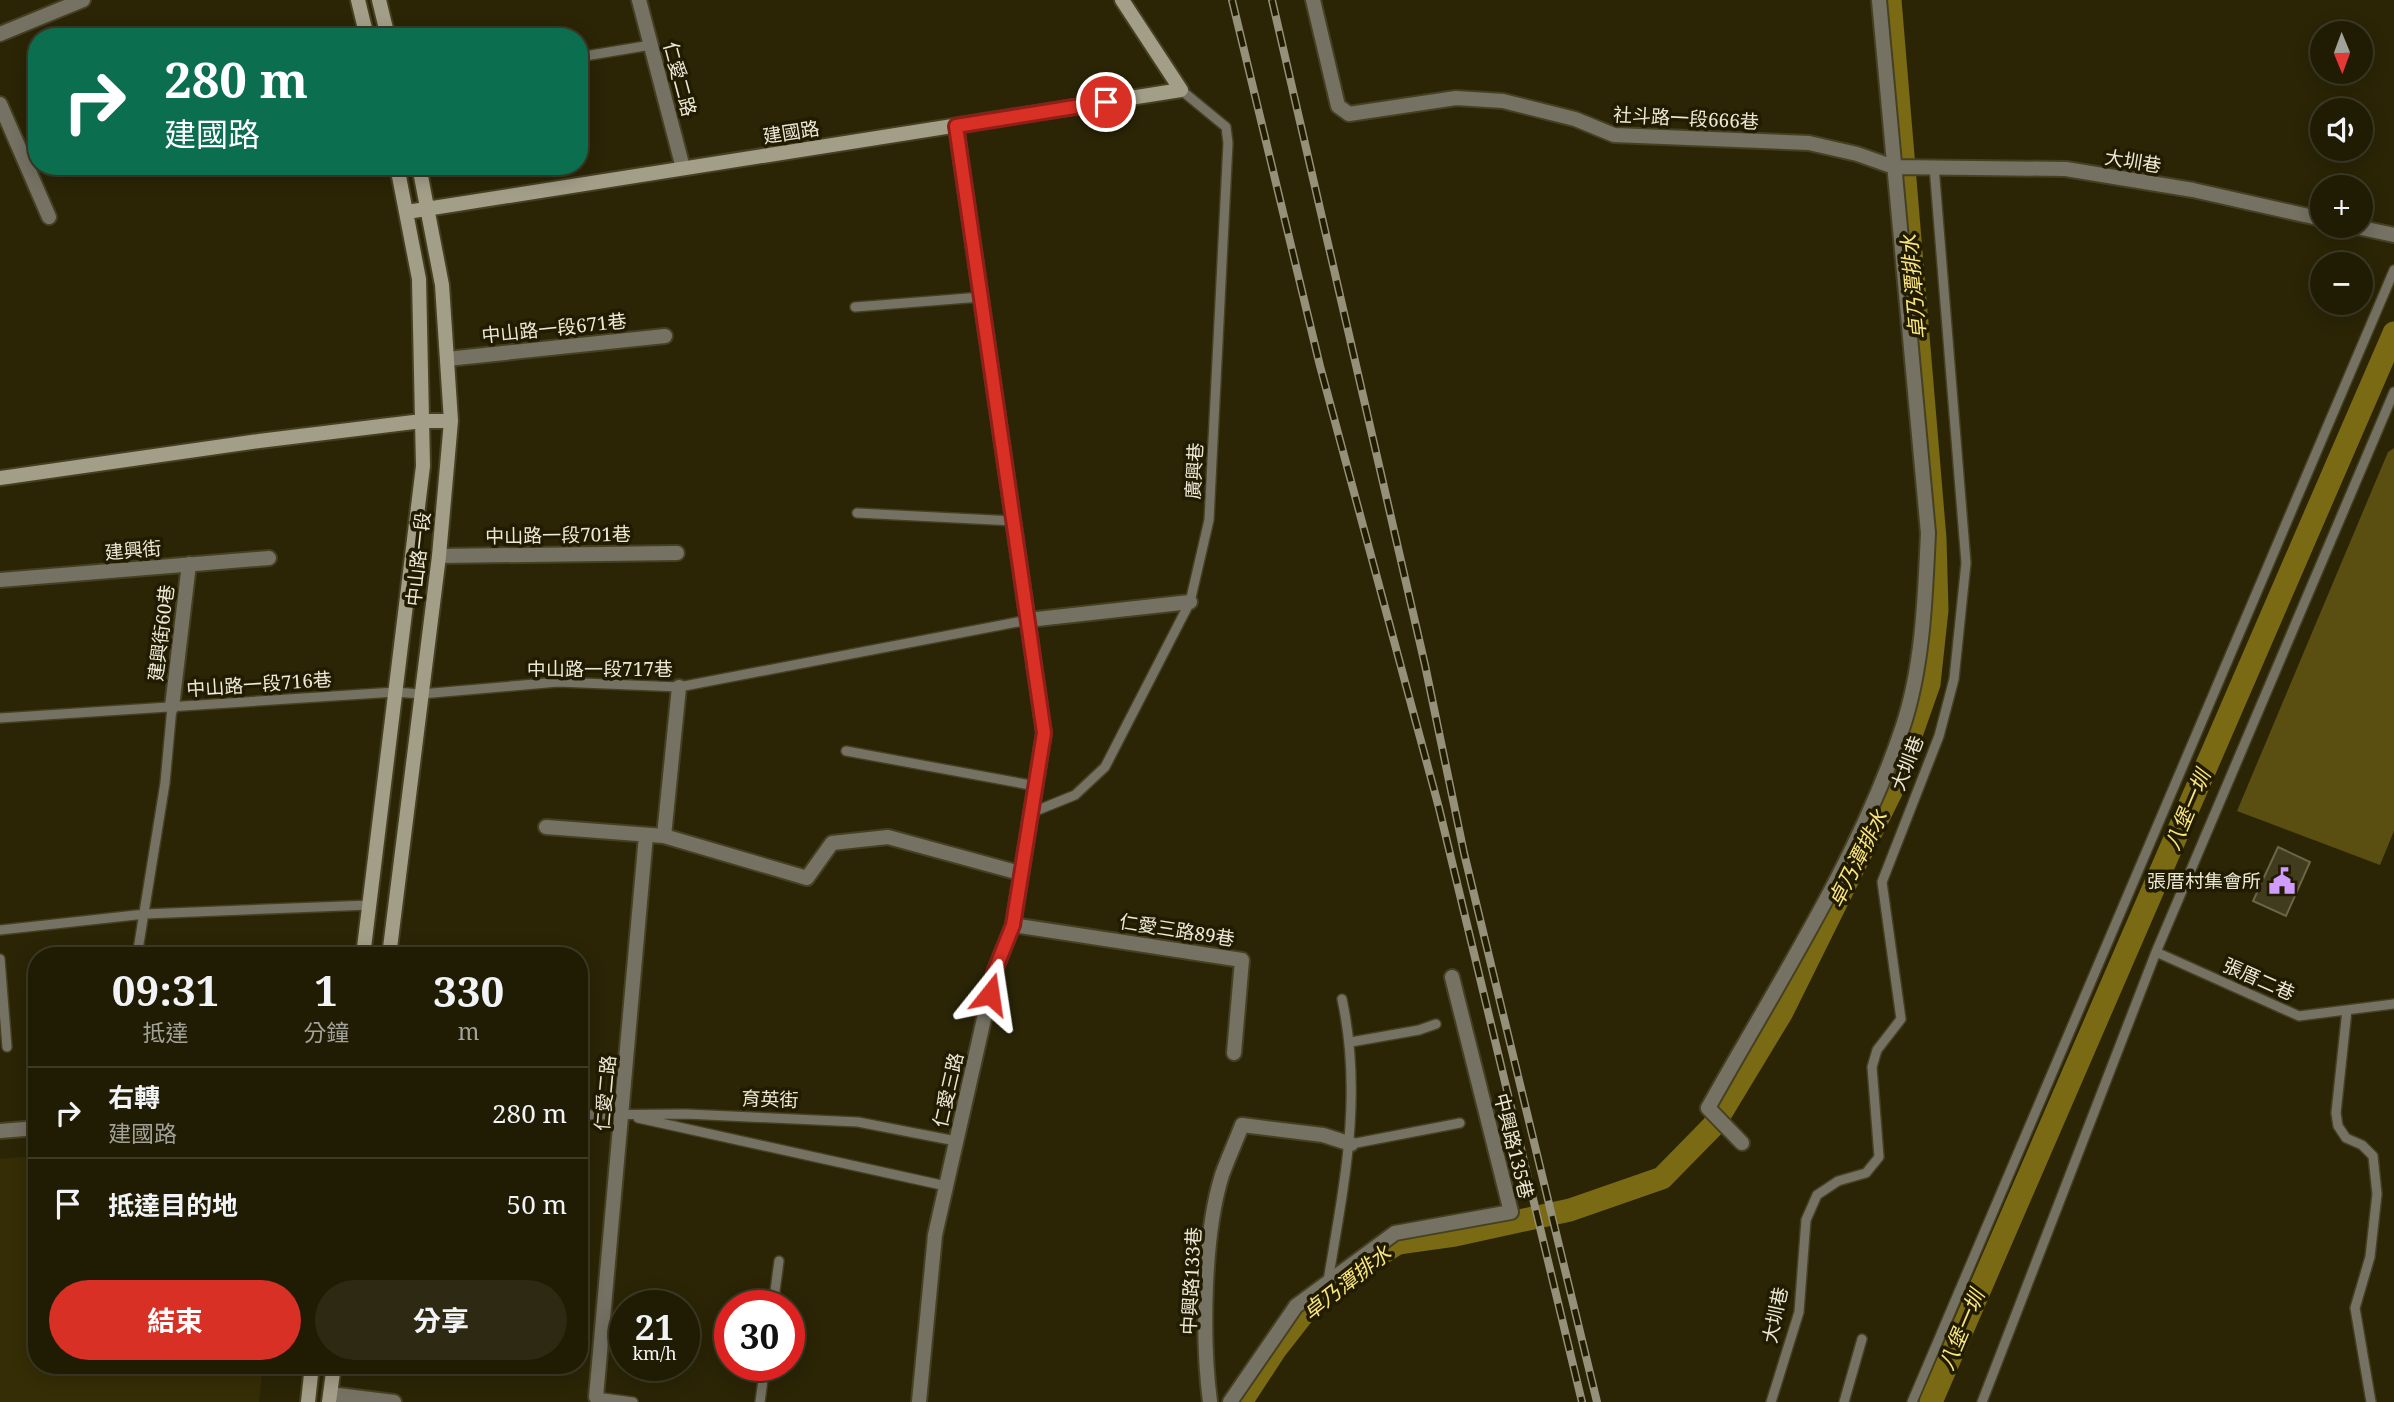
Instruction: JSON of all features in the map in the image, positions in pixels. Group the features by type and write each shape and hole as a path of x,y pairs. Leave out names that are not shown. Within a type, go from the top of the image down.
{"main road":[{"path":"358,0 365,28"},
{"path":"379,0 386,28"},
{"path":"1122,0 1181,90"},
{"name":"建國路","path":"407,212 429,206 1181,90"},
{"name":"中山路一段","path":"364,947 423,467 419,279 399,175"},
{"name":"中山路一段","path":"390,947 439,556 451,421 442,285 421,175"},
{"path":"0,478 422,421 451,421"},
{"path":"308,1402 311,1374"},
{"path":"330,1398 333,1374"}],"street":[{"path":"0,34 83,0"},
{"name":"仁愛二路","path":"639,0 683,168"},
{"name":"社斗路一段666巷","path":"1314,0 1338,106 1349,114 1456,99 1503,101 1575,119 1614,135 1809,143 1857,154 1894,167"},
{"name":"大圳巷","path":"1742,1143 1709,1108 1857,839 1903,725 1914,677 1924,611 1928,533 1879,0"},
{"path":"0,104 28,169"},
{"name":"仁愛三路","path":"919,1402 935,1235 995,970 1013,925 1044,733 956,126"},
{"path":"1894,167 1927,166"},
{"name":"大圳巷","path":"1927,166 2067,169 2193,190 2310,216"},
{"path":"31,175 49,217"},
{"path":"2373,230 2394,235"},
{"name":"中山路一段671巷","path":"447,359 665,336"},
{"name":"中山路一段701巷","path":"439,556 677,553"},
{"name":"建興街","path":"0,580 269,558"},
{"name":"建興街60巷","path":"172,707 189,564"},
{"path":"1028,620 1190,602"},
{"path":"664,836 679,687"},
{"path":"546,827 664,836 807,878 832,843 888,837 1020,873"},
{"name":"仁愛二路","path":"596,1397 646,835"},
{"name":"仁愛三路89巷","path":"1013,925 1242,960 1234,1053"},
{"name":"中興路135巷","path":"1230,1402 1296,1306 1395,1233 1511,1212 1452,977"},
{"name":"中興路133巷","path":"1210,1402 1206,1373 1209,1244 1222,1177 1242,1125 1323,1135 1351,1144"},
{"path":"0,1131 28,1129"},
{"path":"330,1398 394,1402"}],"lane":[{"path":"588,56 651,46"},
{"name":"廣興巷","path":"1033,812 1075,795 1105,767 1190,602 1209,520 1228,143 1226,127 1181,90"},
{"name":"大圳巷","path":"1771,1402 1799,1312 1806,1220 1817,1195 1838,1181 1866,1173 1879,1157 1872,1066 1877,1050 1901,1019 1882,882 1939,736 1958,653 1966,563 1927,166"},
{"path":"1912,1402 2394,270"},
{"path":"855,307 981,297"},
{"path":"1982,1402 2156,952 2394,392"},
{"path":"857,513 1014,521"},
{"name":"中山路一段717巷","path":"395,692 421,694 558,682 679,687 1028,620"},
{"name":"中山路一段716巷","path":"0,718 395,692"},
{"path":"139,947 165,783 172,707"},
{"path":"846,751 1037,786"},
{"path":"0,930 145,914 369,905"},
{"name":"張厝二巷","path":"2156,952 2299,1016 2394,1004"},
{"path":"0,959 7,1047"},
{"path":"1328,1280 1351,1144 1351,1042 1342,999"},
{"path":"2347,1010 2336,1113 2338,1126 2346,1138 2362,1145 2373,1156 2377,1194 2370,1257 2355,1308 2371,1402"},
{"path":"1351,1042 1419,1030 1436,1024"},
{"name":"育英街","path":"588,1115 858,1122 956,1141"},
{"path":"622,1115 946,1186"},
{"path":"1351,1144 1460,1123"},
{"path":"775,1290 779,1262"},
{"path":"1844,1402 1862,1339"},
{"path":"760,1402 763,1381"},
{"path":"596,1397 633,1402"}],"shaded area":[{"path":"2394,448 2394,831 2380,865 2237,811 2388,452"},
{"path":"28,1157 28,1374 262,1374 259,1402 0,1402 0,1159"}],"building":[{"name":"張厝村集會所","path":"2278,847 2310,862 2286,916 2253,901"}],"waterway":[{"name":"卓乃潭排水","path":"1241,1402 1275,1350 1307,1309 1358,1268 1398,1243 1455,1235 1570,1210 1662,1178 1713,1126 1782,1012 1891,792 1929,684 1937,610 1935,539 1890,0"},
{"name":"八堡一圳","path":"1931,1402 2394,333"}],"railway":[{"path":"1232,0 1320,366 1439,808 1582,1402"},
{"path":"1272,0 1425,665 1464,853 1597,1402"}],"place":[{"name":"張厝村集會所","path":"2282,881"}],"route":[{"path":"990,994 995,970 1013,925 1044,733 956,126 1106,102"}]}
